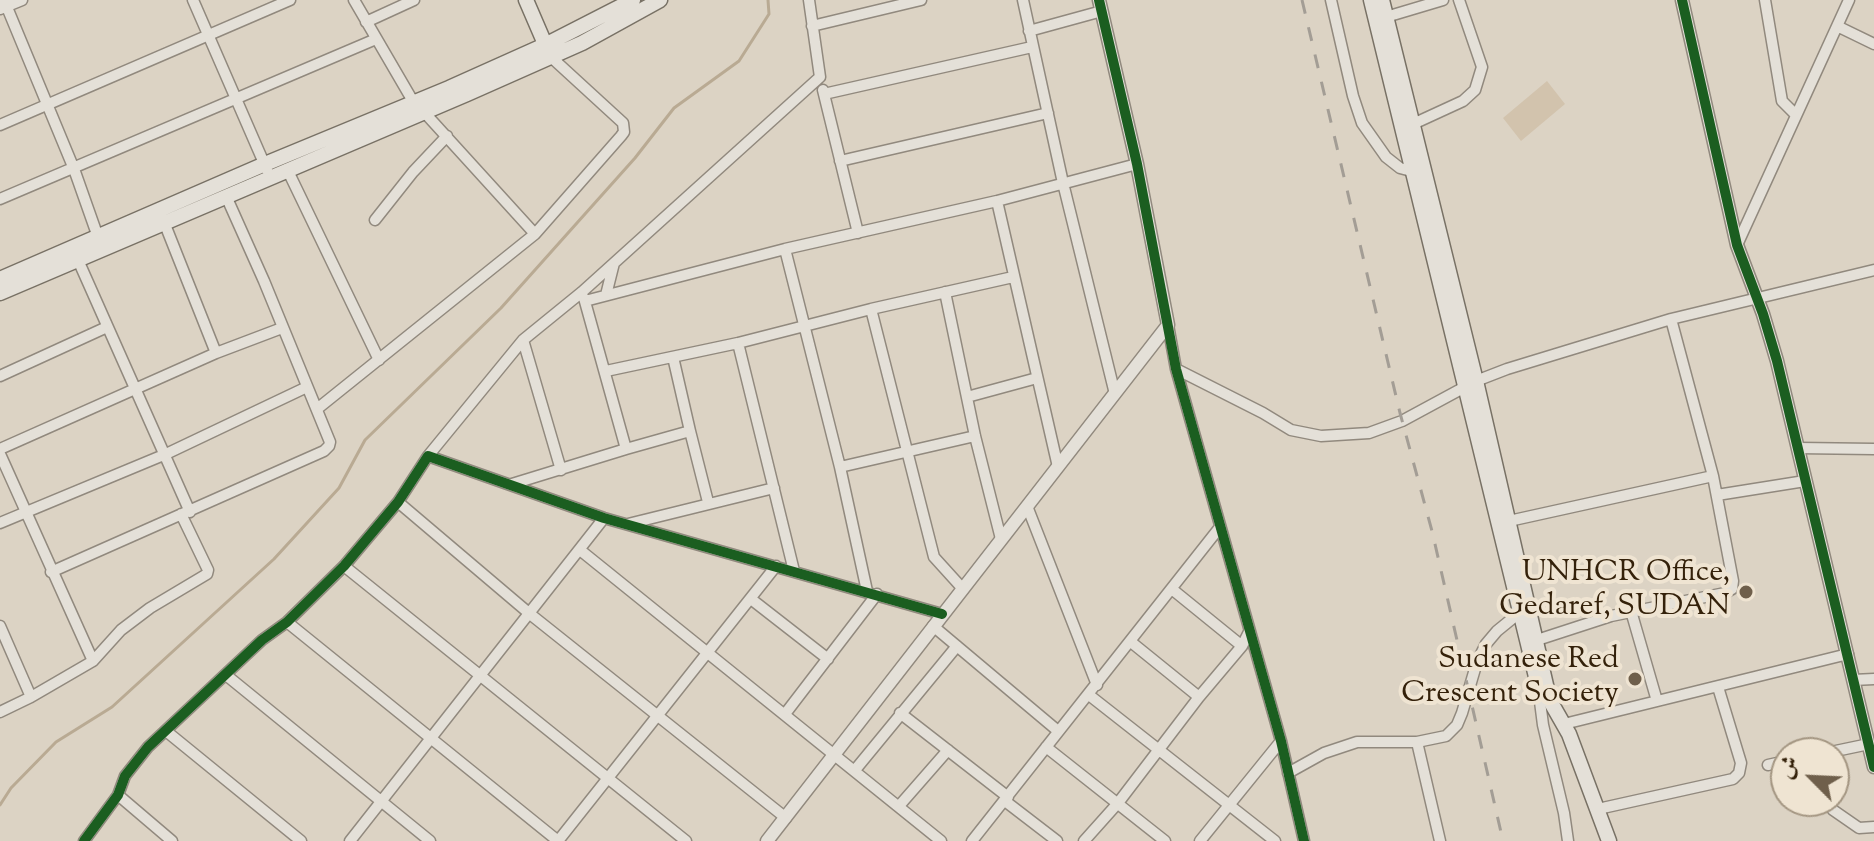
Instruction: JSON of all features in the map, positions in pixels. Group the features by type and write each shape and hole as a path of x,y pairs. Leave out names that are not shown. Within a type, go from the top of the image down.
{"main road":[{"path":"526,0 548,51"},
{"path":"548,51 633,0"},
{"path":"0,279 548,51 604,31 660,0"},
{"path":"1371,0 1419,173 1532,642 1549,699"},
{"path":"1382,0 1413,124 1419,173"},
{"path":"0,293 226,196 267,170 287,169 419,107"},
{"path":"1470,384 1509,521 1524,609"},
{"path":"1532,642 1538,685 1564,724 1609,841"}],"street":[{"path":"22,0 3,5 74,169 98,237"},
{"path":"193,0 267,170"},
{"path":"0,125 290,0"},
{"path":"354,0 419,107 535,234"},
{"path":"366,22 414,0"},
{"path":"809,0 820,77 858,233"},
{"path":"812,26 879,5 921,0"},
{"path":"1023,0 1063,183 1115,394"},
{"path":"1331,0 1362,123 1386,157 1419,173"},
{"path":"1386,17 1443,0"},
{"path":"1413,124 1463,101 1475,90 1482,67 1459,0"},
{"path":"1682,0 1737,245 1758,298 1777,361 1874,767"},
{"path":"1765,0 1782,101 1796,115"},
{"path":"1737,245 1849,0"},
{"path":"1029,31 1101,5 1137,164 1176,369 1281,741 1304,841"},
{"path":"1839,27 1874,44"},
{"path":"0,199 376,39"},
{"path":"824,94 1032,47"},
{"path":"317,409 535,234 624,132 623,123 548,51"},
{"path":"84,841 118,795 125,776 148,747 262,640 287,622 344,566 398,502 428,456 523,340 583,296 614,263 820,77"},
{"path":"840,161 1048,113"},
{"path":"375,220 447,136"},
{"path":"583,296 606,295 1137,164"},
{"path":"287,169 379,360"},
{"path":"51,572 327,449 330,442 317,409 226,196"},
{"path":"997,201 1058,467"},
{"path":"164,222 216,353"},
{"path":"785,249 872,592 828,659 785,714"},
{"path":"0,712 93,661 121,630 150,608 207,574 208,570 166,454 78,260"},
{"path":"606,295 614,263"},
{"path":"1176,369 1263,413 1282,426 1321,436 1369,433 1402,421 1470,384 1507,369 1671,319 1874,270"},
{"path":"606,371 738,343 1013,277"},
{"path":"945,292 975,436 1001,539"},
{"path":"583,296 626,449"},
{"path":"871,309 934,557 963,589"},
{"path":"1532,642 1631,611 1725,593 1732,589 1713,476 1671,319"},
{"path":"767,841 1168,325"},
{"path":"0,376 107,327"},
{"path":"93,661 0,451 216,353 282,328"},
{"path":"523,340 561,470"},
{"path":"738,343 794,571"},
{"path":"673,357 708,502"},
{"path":"967,397 1037,378"},
{"path":"0,523 166,454 307,387"},
{"path":"512,484 690,431"},
{"path":"840,467 975,436"},
{"path":"1798,448 1874,449"},
{"path":"428,456 604,518 942,614"},
{"path":"1509,521 1713,476"},
{"path":"1717,495 1805,481"},
{"path":"627,525 708,502 774,488"},
{"path":"398,502 530,614 786,818"},
{"path":"1027,506 1097,685"},
{"path":"350,841 604,518"},
{"path":"972,841 1220,527"},
{"path":"580,550 941,841"},
{"path":"344,566 686,841"},
{"path":"287,622 558,841 776,566"},
{"path":"1173,590 1242,646"},
{"path":"751,599 828,659"},
{"path":"1288,773 1324,753 1357,742 1417,742 1446,736 1457,725 1477,662 1486,644 1524,609"},
{"path":"1631,611 1657,701"},
{"path":"0,626 31,697"},
{"path":"933,626 1058,731"},
{"path":"1084,841 1118,803 1242,646 1249,632"},
{"path":"1131,642 1199,697"},
{"path":"855,770 957,646"},
{"path":"1564,724 1848,654"},
{"path":"226,675 430,841"},
{"path":"1853,680 1874,679"},
{"path":"1538,685 1543,725 1568,841"},
{"path":"1598,809 1733,779 1739,773 1741,763 1718,687"},
{"path":"1089,695 1275,841"},
{"path":"900,713 1057,841"},
{"path":"166,731 301,841"},
{"path":"1200,841 1281,741"},
{"path":"1417,742 1440,841"},
{"path":"1850,748 1869,744"},
{"path":"1046,747 1165,841"},
{"path":"899,806 948,750"},
{"path":"118,795 168,840"},
{"path":"1843,817 1859,828 1874,827"}],"shaded area":[{"path":"1547,81 1565,104 1521,141 1503,118"}],"waterway":[{"path":"0,805 11,788 56,742 112,707 274,559 339,488 365,440 501,308 635,158 674,108 739,61 769,14 768,0"}],"railway":[{"path":"1302,0 1400,413 1432,531 1503,841"}],"cycle path":[{"path":"1099,0 1137,164 1176,369 1281,741 1304,841"},
{"path":"1682,0 1737,245 1777,361 1874,767"},
{"path":"84,841 118,795 125,776 148,747 262,640 287,622 344,566 398,502 428,456 604,518 942,614"}],"place":[{"name":"UNHCR Office, Gedaref, SUDAN","path":"1746,592"},
{"name":"Sudanese Red Crescent Society","path":"1635,679"}]}
